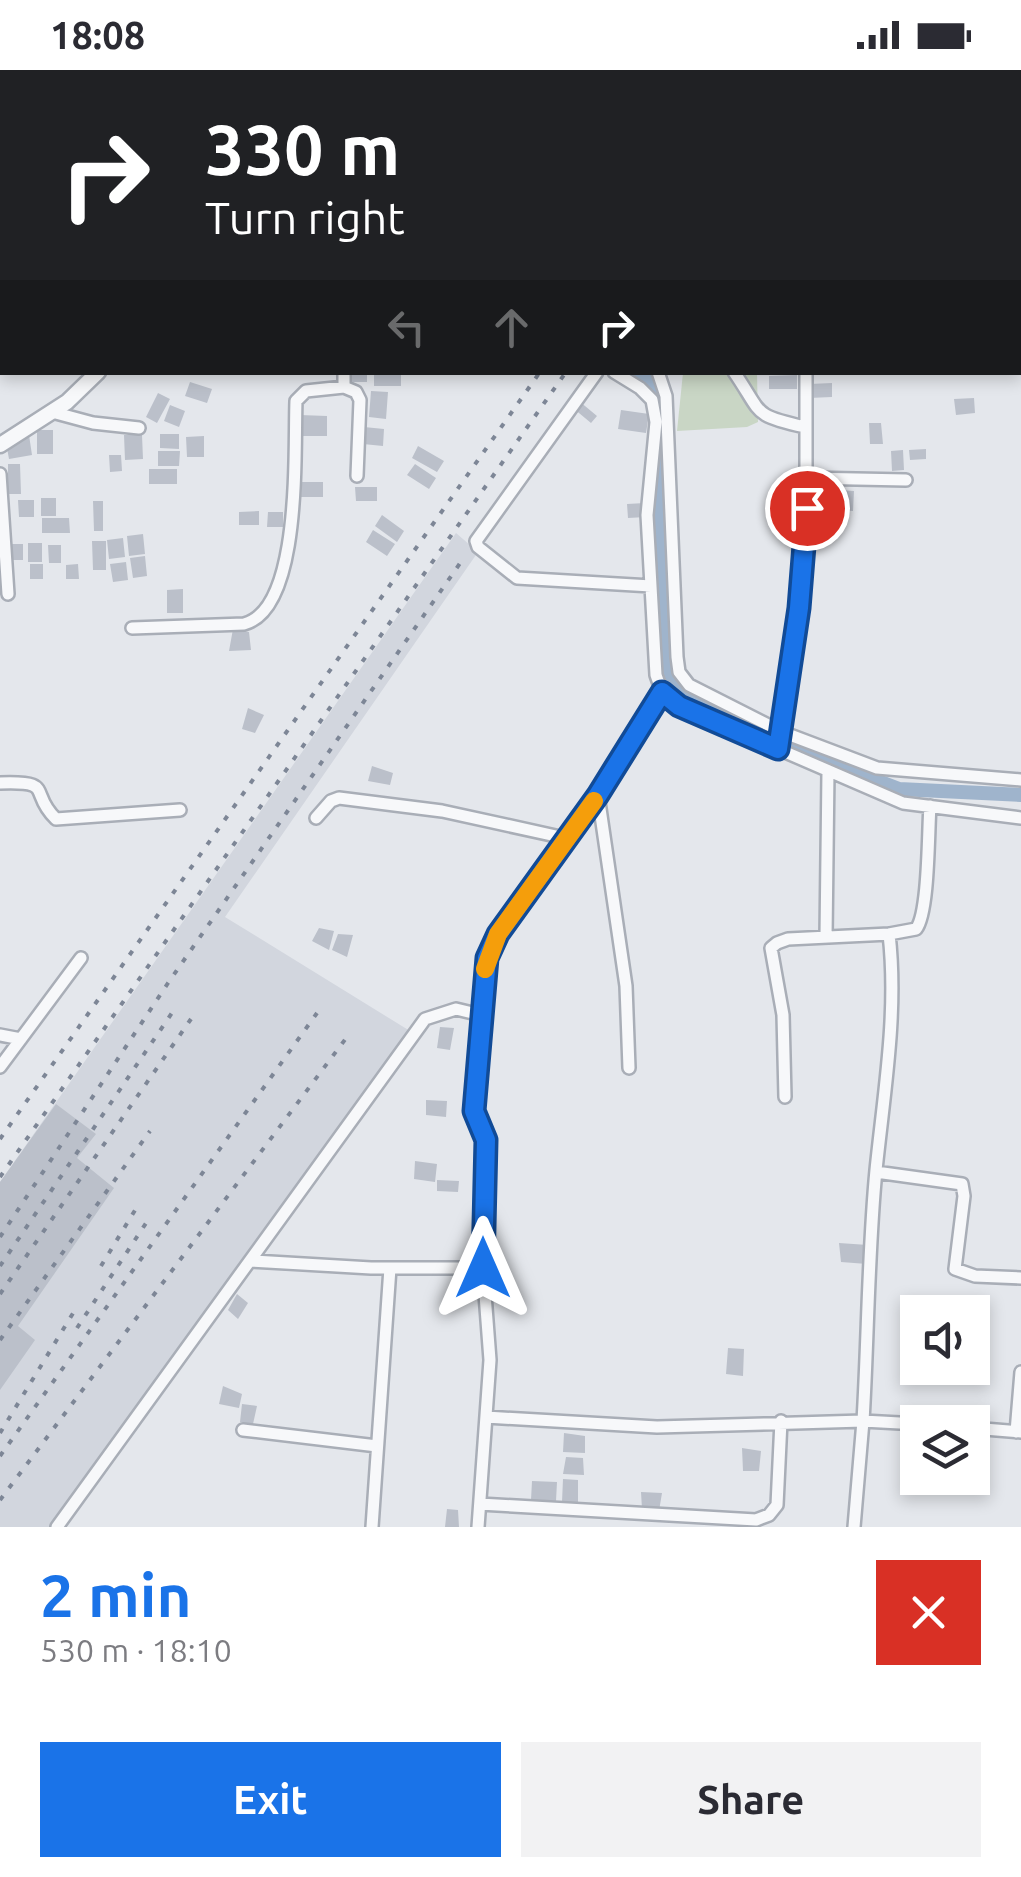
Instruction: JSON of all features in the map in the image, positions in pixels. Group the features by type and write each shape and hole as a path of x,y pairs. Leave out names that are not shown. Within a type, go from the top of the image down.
{"street":[{"path":"0,446 52,412 95,375"},
{"path":"344,375 344,387"},
{"path":"595,375 476,541 517,578 651,586"},
{"path":"619,375 652,400 656,422 647,515 656,675 662,692 679,706 903,803 1021,818"},
{"path":"659,375 666,396 679,672 689,685 782,732 877,768 1021,780"},
{"path":"736,375 757,410 777,421 805,428"},
{"path":"778,749 804,559 806,375"},
{"path":"132,628 244,624 257,620 266,611 286,564 290,540 296,401 300,394 344,387 356,392 360,400 356,476"},
{"path":"52,412 139,428"},
{"path":"0,474 8,594"},
{"path":"807,478 906,480"},
{"path":"478,1527 489,1330 483,1268 486,1140 474,1111 485,972 492,945 598,795 662,692"},
{"path":"826,937 828,771"},
{"path":"0,782 38,786 56,819 180,810"},
{"path":"598,795 626,986 629,1068"},
{"path":"316,818 339,798 442,811 564,838"},
{"path":"785,1097 782,1015 771,948 776,942 788,940 916,929 920,923 930,806"},
{"path":"854,1527 876,1172 888,1056 893,965 890,934"},
{"path":"0,1067 81,958"},
{"path":"58,1527 425,1018 456,1009 481,1015"},
{"path":"0,1035 21,1039"},
{"path":"876,1172 962,1184 955,1269 975,1276 1021,1278"},
{"path":"252,1260 390,1268 483,1268"},
{"path":"372,1527 390,1268"},
{"path":"990,1430 1018,1432 1021,1372"},
{"path":"486,1417 657,1427 781,1421 900,1423"},
{"path":"480,1504 756,1520 769,1515 776,1505 781,1421"},
{"path":"243,1430 377,1446"}],"shaded area":[{"path":"456,533 478,552 225,917 410,1031 52,1527 0,1527 0,1182"}],"green space":[{"path":"683,375 757,375 758,422 747,427 677,431"}],"building":[{"path":"349,375 367,375 367,382 348,382"},
{"path":"374,375 401,375 401,386 374,386"},
{"path":"797,375 797,389 769,389 769,376"},
{"path":"190,382 212,389 207,403 185,396"},
{"path":"832,383 832,397 809,398 809,384"},
{"path":"371,391 388,392 386,419 369,417"},
{"path":"158,393 170,399 157,423 146,417"},
{"path":"974,398 975,413 956,415 954,399"},
{"path":"579,401 597,416 591,423 573,408"},
{"path":"170,405 185,411 179,427 164,421"},
{"path":"621,410 649,414 646,433 618,429"},
{"path":"300,415 327,416 327,436 300,436"},
{"path":"869,423 881,423 883,444 870,444"},
{"path":"364,427 384,429 383,446 363,444"},
{"path":"37,430 53,430 53,454 37,454"},
{"path":"160,434 179,434 179,449 160,448"},
{"path":"29,435 32,455 9,459 7,448"},
{"path":"124,435 142,435 143,459 125,460"},
{"path":"204,436 204,457 187,457 186,437"},
{"path":"418,446 444,461 437,472 412,458"},
{"path":"926,449 926,459 910,460 909,450"},
{"path":"903,450 904,470 892,471 891,451"},
{"path":"158,451 180,451 179,466 158,466"},
{"path":"109,455 121,455 122,471 110,472"},
{"path":"8,464 20,464 21,494 8,494"},
{"path":"415,464 436,478 429,489 407,475"},
{"path":"149,469 177,469 177,484 149,484"},
{"path":"302,482 323,482 323,497 301,497"},
{"path":"355,487 377,487 377,501 356,501"},
{"path":"839,490 854,491 853,511 838,510"},
{"path":"816,493 830,494 829,518 815,517"},
{"path":"41,498 56,498 56,516 41,516"},
{"path":"18,500 34,500 34,517 19,517"},
{"path":"93,501 103,501 103,531 94,531"},
{"path":"645,503 646,517 628,518 627,504"},
{"path":"259,511 259,525 239,525 239,512"},
{"path":"268,512 283,512 283,527 267,527"},
{"path":"382,515 404,531 397,542 375,526"},
{"path":"42,518 69,518 70,533 42,533"},
{"path":"373,530 395,544 387,556 366,542"},
{"path":"143,534 145,554 129,556 127,536"},
{"path":"123,538 125,557 109,559 107,540"},
{"path":"92,541 106,541 106,570 93,570"},
{"path":"28,543 42,543 42,562 28,562"},
{"path":"8,544 23,544 23,560 8,560"},
{"path":"48,545 61,545 61,563 49,563"},
{"path":"145,556 147,576 133,578 130,558"},
{"path":"126,562 128,580 113,582 110,564"},
{"path":"30,564 43,564 43,579 30,579"},
{"path":"78,564 79,579 66,579 66,565"},
{"path":"183,589 183,613 167,613 167,590"},
{"path":"233,629 249,632 251,650 229,651"},
{"path":"248,708 264,715 255,733 242,729"},
{"path":"372,766 393,773 390,785 368,781"},
{"path":"319,928 334,931 329,950 312,941"},
{"path":"338,934 353,935 347,957 332,950"},
{"path":"440,1027 454,1028 450,1050 437,1048"},
{"path":"426,1100 447,1101 446,1117 426,1115"},
{"path":"56,1104 96,1134 77,1158 114,1188 18,1326 35,1340 0,1390 0,1182"},
{"path":"415,1161 437,1164 435,1182 414,1179"},
{"path":"437,1180 459,1181 458,1192 437,1191"},
{"path":"839,1243 868,1245 867,1264 841,1262"},
{"path":"237,1294 248,1303 238,1319 228,1310"},
{"path":"728,1348 744,1349 743,1376 726,1374"},
{"path":"223,1386 242,1394 239,1408 219,1404"},
{"path":"242,1404 257,1406 253,1424 240,1422"},
{"path":"564,1433 585,1436 585,1453 563,1452"},
{"path":"742,1448 761,1451 759,1471 743,1471"},
{"path":"566,1457 583,1458 584,1475 563,1474"},
{"path":"563,1479 578,1480 578,1503 562,1502"},
{"path":"532,1481 557,1482 556,1501 531,1500"},
{"path":"641,1492 662,1493 659,1511 642,1509"},
{"path":"447,1509 458,1510 459,1527 445,1527"}],"waterway":[{"path":"643,375 656,390 661,404 660,523 669,665 678,695 779,743 899,789 1021,795"}],"railway":[{"path":"0,1139 538,375"},
{"path":"0,1177 564,375"},
{"path":"0,1237 168,983 463,559"},
{"path":"0,1266 176,1007"},
{"path":"0,1456 317,1013"},
{"path":"0,1294 191,1019"},
{"path":"0,1500 347,1037"},
{"path":"0,1340 150,1131"},
{"path":"101,1266 137,1207"},
{"path":"77,1328 150,1217"},
{"path":"0,1433 78,1305"}],"slow traffic":[{"path":"485,969 498,934 594,801"}],"route":[{"path":"483,1268 486,1134 474,1111 485,972 492,945 598,795 662,692 679,706 778,749 799,608 807,508"}]}
